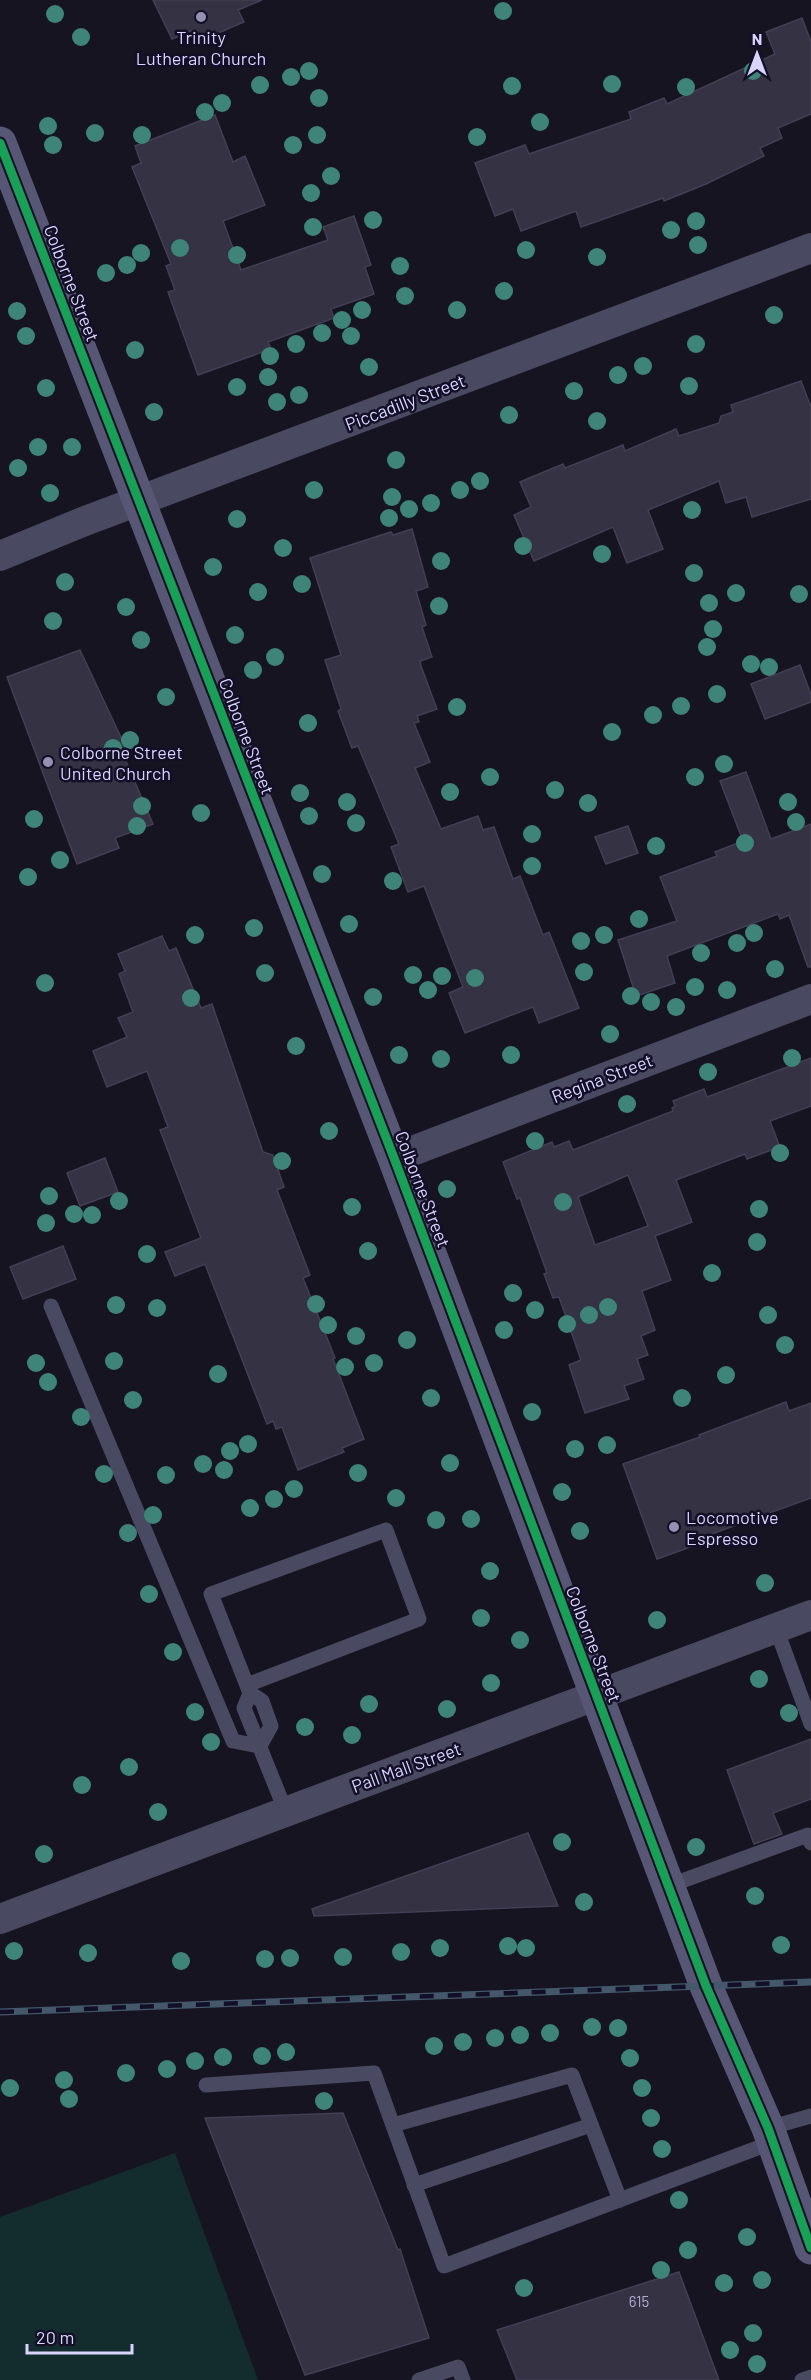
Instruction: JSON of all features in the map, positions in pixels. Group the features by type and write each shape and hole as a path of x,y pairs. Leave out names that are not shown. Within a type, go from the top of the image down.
{"street":[{"name":"Colborne Street","path":"0,143 394,1158 706,1986 770,2135 811,2248"},
{"name":"Piccadilly Street","path":"0,556 811,248"},
{"name":"Regina Street","path":"394,1158 811,999"},
{"name":"Pall Mall Street","path":"0,1919 811,1615"}],"lane":[{"path":"51,1306 232,1741 260,1746"},
{"path":"248,1689 419,1619 386,1530 211,1594 248,1689 244,1708 286,1812"},
{"path":"776,1628 811,1724"},
{"path":"668,1886 810,1836"},
{"path":"206,2085 374,2073 444,2266 620,2200 811,2116"},
{"path":"393,2125 572,2075 620,2200"},
{"path":"414,2185 591,2125"},
{"path":"419,2380 458,2367 463,2380"},
{"path":"802,2380 811,2377"}],"green space":[{"path":"175,2153 258,2380 0,2380 0,2217"}],"building":[{"name":"Trinity Lutheran Church","path":"153,0 262,0 238,10 244,22 198,42 193,30 172,39"},
{"path":"802,18 811,42 811,114 778,128 782,138 760,148 764,156 664,201 663,198 581,227 576,211 521,231 513,209 495,216 475,163 525,145 529,154 631,119 629,112 664,98 667,104 775,54 766,32"},
{"path":"215,115 233,162 245,156 265,205 223,221 241,270 328,240 323,227 354,216 371,265 365,267 374,294 331,309 334,318 268,342 271,349 198,375 168,292 175,290 166,266 171,264 132,167 141,163 135,146"},
{"path":"801,381 811,407 811,499 752,517 746,497 726,503 719,481 648,510 663,549 627,563 613,527 534,561 514,515 531,507 520,482 563,464 565,468 623,445 625,451 676,429 679,436 719,423 721,416 733,412 731,405"},
{"path":"412,529 428,587 416,591 426,625 422,627 432,657 420,661 437,709 417,716 419,722 414,723 430,762 415,768 441,829 478,816 483,830 494,827 513,879 520,876 543,935 549,932 579,1008 539,1023 533,1007 465,1033 449,993 463,987 424,886 408,892 391,847 399,844 358,746 352,748 338,711 341,709 325,660 341,655 310,558 391,532 393,535"},
{"path":"80,650 127,750 122,752 153,824 115,838 119,848 77,864 7,677"},
{"path":"800,665 811,695 811,702 765,719 751,684"},
{"path":"746,772 771,839 811,824 811,967 808,967 789,915 780,919 778,914 667,956 675,983 636,996 618,940 677,921 660,877 717,856 715,852 743,841 720,781"},
{"path":"628,826 638,853 606,864 595,837"},
{"path":"162,936 169,951 176,948 201,1008 212,1004 263,1152 273,1155 284,1187 277,1190 310,1275 303,1278 364,1439 342,1448 344,1452 298,1470 282,1427 276,1429 273,1421 267,1424 205,1264 175,1276 165,1252 201,1238 160,1130 168,1127 147,1071 107,1087 93,1051 127,1037 118,1018 133,1012 119,974 125,971 118,954"},
{"path":"811,1058 811,1106 770,1121 780,1147 747,1159 745,1154 676,1180 692,1222 655,1236 671,1280 642,1291 655,1330 641,1336 648,1355 637,1359 644,1379 624,1386 629,1399 585,1413 569,1365 581,1360 559,1297 553,1298 544,1274 547,1273 520,1198 517,1199 503,1162 552,1142 554,1147 569,1141 573,1150 673,1111 672,1108 675,1106 673,1101 704,1089 707,1097","holes":["628,1175 648,1226 595,1245 578,1197"]},
{"path":"105,1158 118,1192 80,1206 67,1173"},
{"path":"63,1246 76,1279 23,1299 10,1267"},
{"path":"786,1402 789,1411 811,1403 811,1498 709,1535 710,1540 657,1559 623,1464 700,1437 699,1435"},
{"path":"811,1739 811,1799 773,1813 782,1834 754,1844 727,1770"},
{"path":"528,1833 558,1906 314,1916 312,1909"},
{"path":"343,2113 398,2250 400,2249 429,2338 305,2375 205,2118"},
{"path":"679,2272 719,2380 517,2380 497,2330"}],"railway":[{"path":"0,2012 811,1982"}],"cycle path":[{"path":"0,143 394,1158 706,1986 768,2128 811,2248"}],"place":[{"name":"Trinity Lutheran Church","path":"201,17"},
{"name":"Colborne Street United Church","path":"48,762"},
{"name":"Locomotive Espresso","path":"674,1527"}]}
